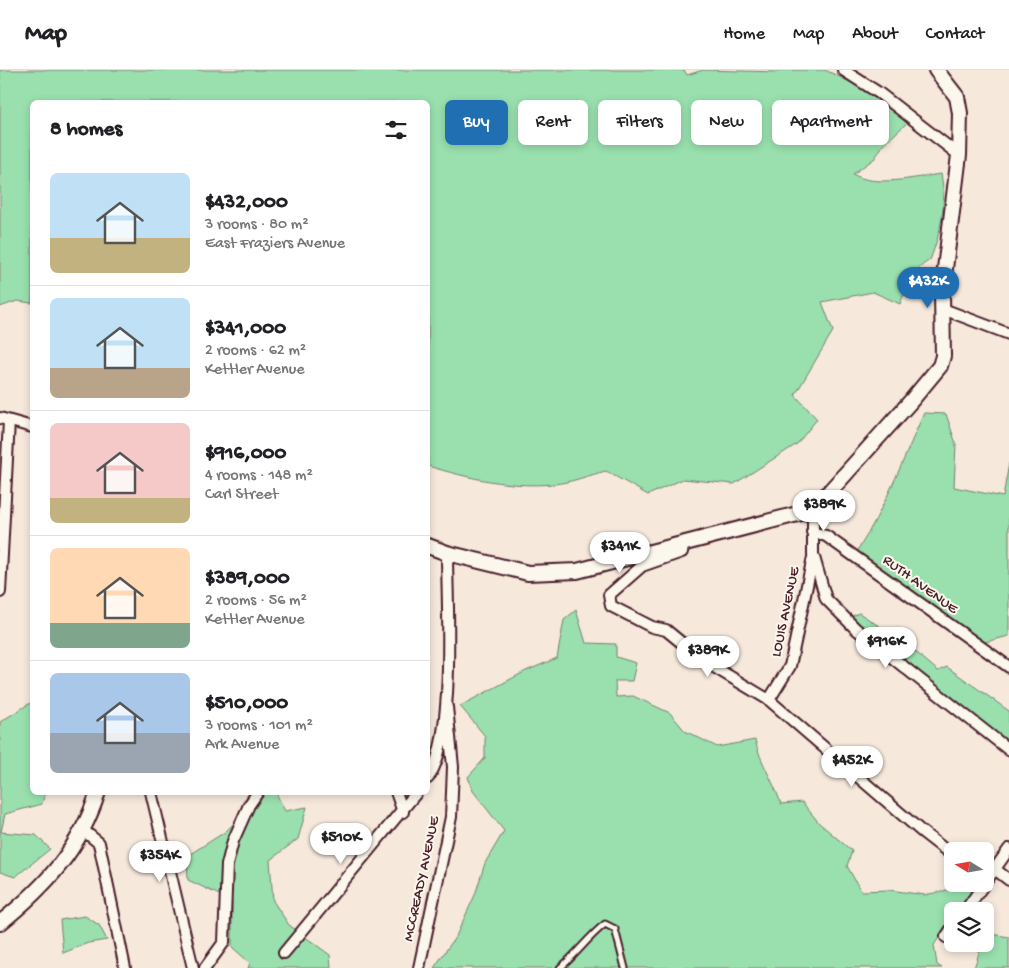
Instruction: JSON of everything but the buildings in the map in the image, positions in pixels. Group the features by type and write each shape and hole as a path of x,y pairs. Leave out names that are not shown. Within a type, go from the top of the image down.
{"street":[{"path":"843,70 920,123 959,155"},
{"path":"430,547 446,553 528,572 577,571 813,510 940,366 943,356 942,293 959,155 960,113 957,97 936,70"},
{"path":"943,309 1009,334"},
{"path":"0,592 5,420 30,426"},
{"path":"813,510 814,554 826,599 856,629 1009,750"},
{"name":"RUTH AVENUE","path":"812,532 826,536 1009,667"},
{"path":"684,542 682,552 642,566 609,595 611,606 652,627 666,630 704,661 769,700 944,849"},
{"path":"430,775 434,769 447,707 446,553"},
{"name":"LOUIS AVENUE","path":"769,700 790,666 814,554"},
{"name":"MCCREADY AVENUE","path":"419,968 451,817 453,767 447,707"},
{"path":"0,923 33,896 62,863 83,830 97,795"},
{"path":"152,795 193,968"},
{"path":"206,968 224,942 227,865 233,841 249,805 256,795"},
{"path":"397,795 402,812"},
{"path":"284,953 415,795"},
{"path":"83,830 99,843 125,968"},
{"path":"972,902 1009,849"},
{"path":"996,870 1009,880"}],"lane":[{"path":"560,968 577,954 596,931 605,924 615,929 626,968"}],"green space":[{"path":"0,70 684,70 687,75 703,70 778,72 778,70 825,70 871,92 880,100 772,100 772,145 883,145 875,158 853,174 862,178 883,181 941,174 943,185 942,218 930,260 915,273 900,304 873,292 822,302 833,331 795,395 817,419 797,444 734,484 683,479 648,495 606,471 573,481 521,485 489,481 430,467 430,100 30,100 30,303 17,301 0,307"},
{"path":"889,108 907,123 889,140"},
{"path":"924,413 946,414 956,444 954,487 1003,497 1009,463 1009,636 985,642 856,553 901,467"},
{"path":"576,610 586,643 616,644 616,657 636,663 632,681 615,681 616,697 633,696 670,713 685,731 717,747 755,740 781,804 802,802 819,823 852,851 847,866 861,891 889,890 925,895 944,891 970,892 963,902 944,902 944,930 934,945 937,965 942,968 434,968 456,936 475,895 485,863 504,831 473,791 468,777 485,758 485,736 460,706 526,671 557,658 564,620"},
{"path":"859,613 905,643 938,671 947,667 1009,711 1009,743 933,687 850,617"},
{"path":"30,703 30,795 44,795 42,804 5,814 1,832 36,835 50,849 15,877 0,872 0,722"},
{"path":"264,795 277,795 285,811 307,807 298,839 270,860 273,901 289,925 330,955 331,968 248,968 250,963 232,947 232,901 188,880 187,856 225,832"},
{"path":"85,916 99,925 107,940 88,943 63,953 60,920"},
{"path":"994,934 1009,937 1009,968 974,968 979,952 994,952"}]}
